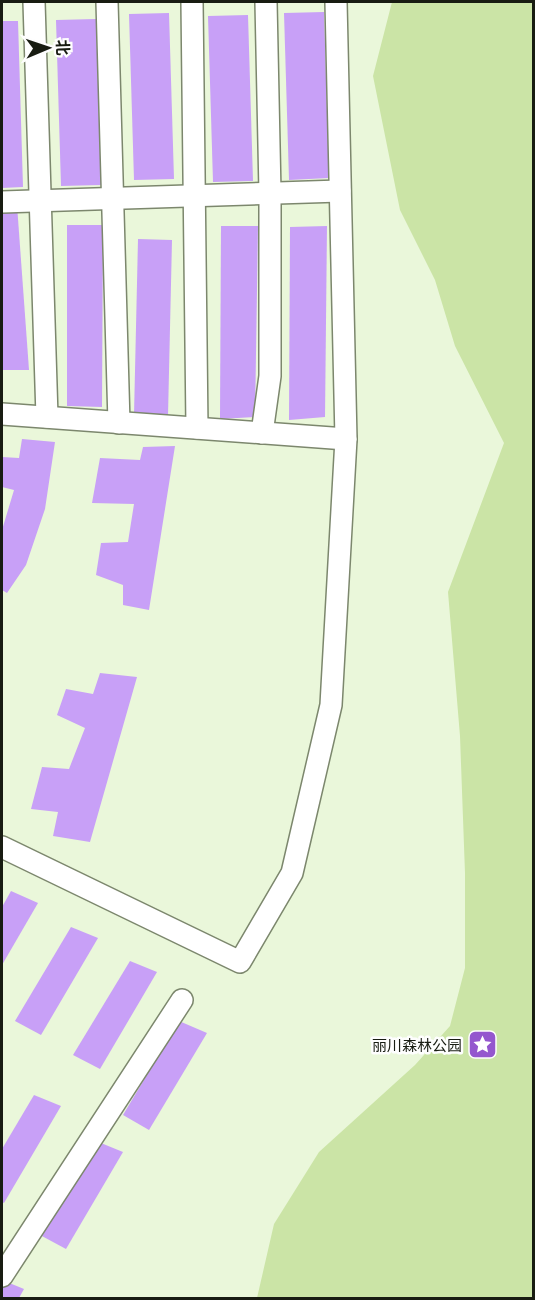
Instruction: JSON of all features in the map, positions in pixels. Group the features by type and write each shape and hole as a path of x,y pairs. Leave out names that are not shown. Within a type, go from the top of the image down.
{"street":[{"path":"34,2 47,417"},
{"path":"107,2 119,423"},
{"path":"192,2 197,428"},
{"path":"262,433 270,376 270,193 266,2"},
{"path":"2,847 240,962 292,873 331,705 346,439 336,2"},
{"path":"2,202 340,191"},
{"path":"2,414 346,439"},
{"path":"4,1265 182,1000"}],"green space":[{"path":"392,2 533,2 533,1298 257,1298 274,1224 319,1152 415,1065 450,1026 465,968 465,873 460,736 448,592 504,443 455,346 435,280 400,210 373,76"}],"building":[{"path":"324,12 329,178 289,180 284,13"},
{"path":"169,13 174,179 134,180 129,14"},
{"path":"248,15 253,181 213,182 208,16"},
{"path":"96,19 101,185 61,186 56,20"},
{"path":"2,21 18,21 23,187 2,188"},
{"path":"17,205 29,370 2,370 2,206"},
{"path":"67,225 103,225 102,407 67,406"},
{"path":"221,226 258,226 255,417 220,419"},
{"path":"327,226 325,417 289,420 290,227"},
{"path":"138,239 172,240 168,416 134,415"},
{"path":"22,439 55,442 45,509 26,565 7,593 2,590 2,530 14,490 2,487 2,457 19,458"},
{"path":"175,446 149,610 123,605 123,585 96,575 101,543 128,542 134,504 92,503 100,458 140,460 143,447"},
{"path":"100,673 137,677 90,842 53,836 58,812 31,809 42,767 69,769 85,728 57,715 66,689 93,694"},
{"path":"11,891 38,903 2,965 2,907"},
{"path":"71,927 98,938 41,1035 15,1021"},
{"path":"130,961 157,972 100,1069 73,1055"},
{"path":"179,1021 207,1033 149,1130 123,1115"},
{"path":"34,1095 61,1106 4,1203 2,1202 2,1149"},
{"path":"96,1141 123,1152 66,1249 40,1235"},
{"path":"2,1280 24,1289 19,1298 2,1298"}],"place":[{"name":"丽川森林公园","path":"483,1044"}]}
